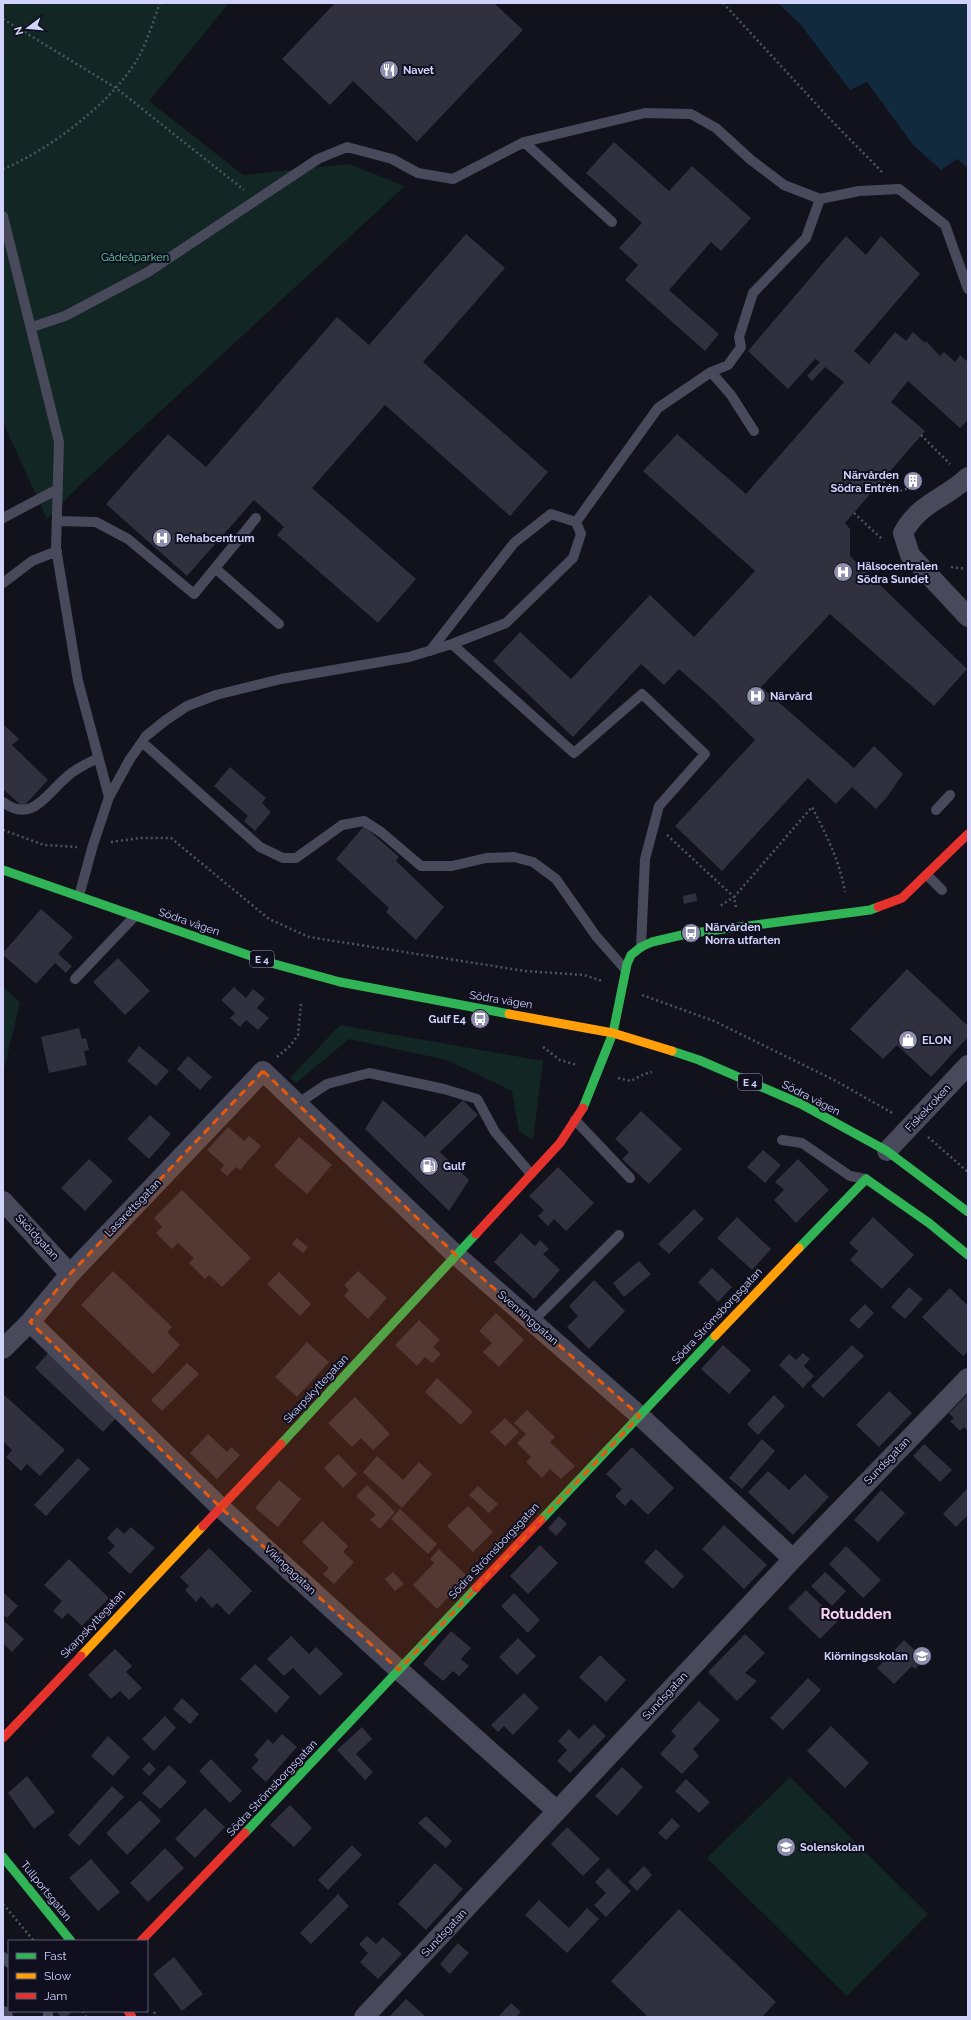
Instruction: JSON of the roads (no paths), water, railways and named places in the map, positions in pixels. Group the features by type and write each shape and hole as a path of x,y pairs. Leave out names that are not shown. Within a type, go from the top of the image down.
{"main road":[{"path":"640,947 652,942 686,934 870,910 902,898 968,834"},
{"name":"Södra vägen","path":"3,870 271,963 340,982 459,1006 612,1033 699,1060 801,1104 887,1151 968,1212"},
{"name":"Skarpskyttegatan","path":"3,1738 350,1370 560,1143 584,1107 612,1033 625,969 631,955 640,947"},
{"path":"866,1179 929,1223 968,1255"},
{"name":"Södra Strömsborgsgatan","path":"142,1940 273,1805 754,1294 866,1179"},
{"name":"Tullportsgatan","path":"3,1857 70,1940"}],"street":[{"path":"960,472 910,519 903,533 910,555 968,617"},
{"name":"Fiskekroken","path":"887,1151 968,1065"},
{"name":"Svenninggatan","path":"264,1073 456,1255 640,1416 793,1559"},
{"name":"Lasarettsgatan","path":"3,1349 30,1322 70,1274 264,1073"},
{"name":"Sköldgatan","path":"3,1201 70,1274"},
{"name":"Vikingagatan","path":"30,1322 220,1507 556,1811"},
{"name":"Sundsgatan","path":"364,2017 793,1559 968,1378"}],"lane":[{"path":"32,327 65,316 148,272 318,159 347,147 392,159 418,173 453,180 524,142 645,113 691,114 716,128 751,160 784,185 820,199 859,191 899,188 945,225 968,289"},
{"path":"524,142 612,222"},
{"path":"576,522 658,408 711,372 728,365 741,347 739,337 753,293 806,238 820,199"},
{"path":"3,216 32,327 59,442 57,551 78,682 109,798"},
{"path":"711,372 731,395 754,431"},
{"path":"3,518 58,489"},
{"path":"79,896 93,845 109,798 142,742 156,728 187,706 216,695 281,679 409,657 430,651 452,644 506,624 573,558 581,534 576,522 551,514 514,543 430,651"},
{"path":"57,521 96,522 128,539 194,594 256,518"},
{"path":"3,583 32,561 57,551"},
{"path":"215,568 279,624"},
{"path":"452,644 574,753 642,694 705,754 659,806 645,860 640,947"},
{"path":"142,742 260,847 283,858 296,858 342,825 364,821 381,832 421,866 452,866 486,858 514,857 533,862 556,879 596,936 625,969"},
{"path":"3,802 10,807 23,810 36,806 68,775 98,758"},
{"path":"936,810 950,795"},
{"path":"927,875 942,890"},
{"path":"75,979 135,916"},
{"path":"297,1104 327,1084 369,1073 450,1091 477,1099 495,1132 531,1174"},
{"path":"575,1120 630,1178"},
{"path":"782,1140 802,1143 850,1176 866,1179"},
{"path":"532,1322 618,1235"}],"water":[{"path":"778,3 968,3 968,168 957,159 941,170 914,146 867,82 850,90 801,25"}],"place":[{"name":"Navet","path":"389,70"},
{"name":"Närvården Södra Entrén","path":"913,481"},
{"name":"Rehabcentrum","path":"162,538"},
{"name":"Hälsocentralen Södra Sundet","path":"843,572"},
{"name":"Närvård","path":"756,696"},
{"name":"Närvården Norra utfarten","path":"691,933"},
{"name":"Gulf E4","path":"480,1019"},
{"name":"ELON","path":"908,1040"},
{"name":"Gulf","path":"429,1166"},
{"name":"Kiörningsskolan","path":"922,1656"},
{"name":"Solenskolan","path":"786,1847"}],"district":[{"name":"Rotudden","path":"856,1614"}],"park label":[{"name":"Gådeåparken","path":"135,257"}]}
